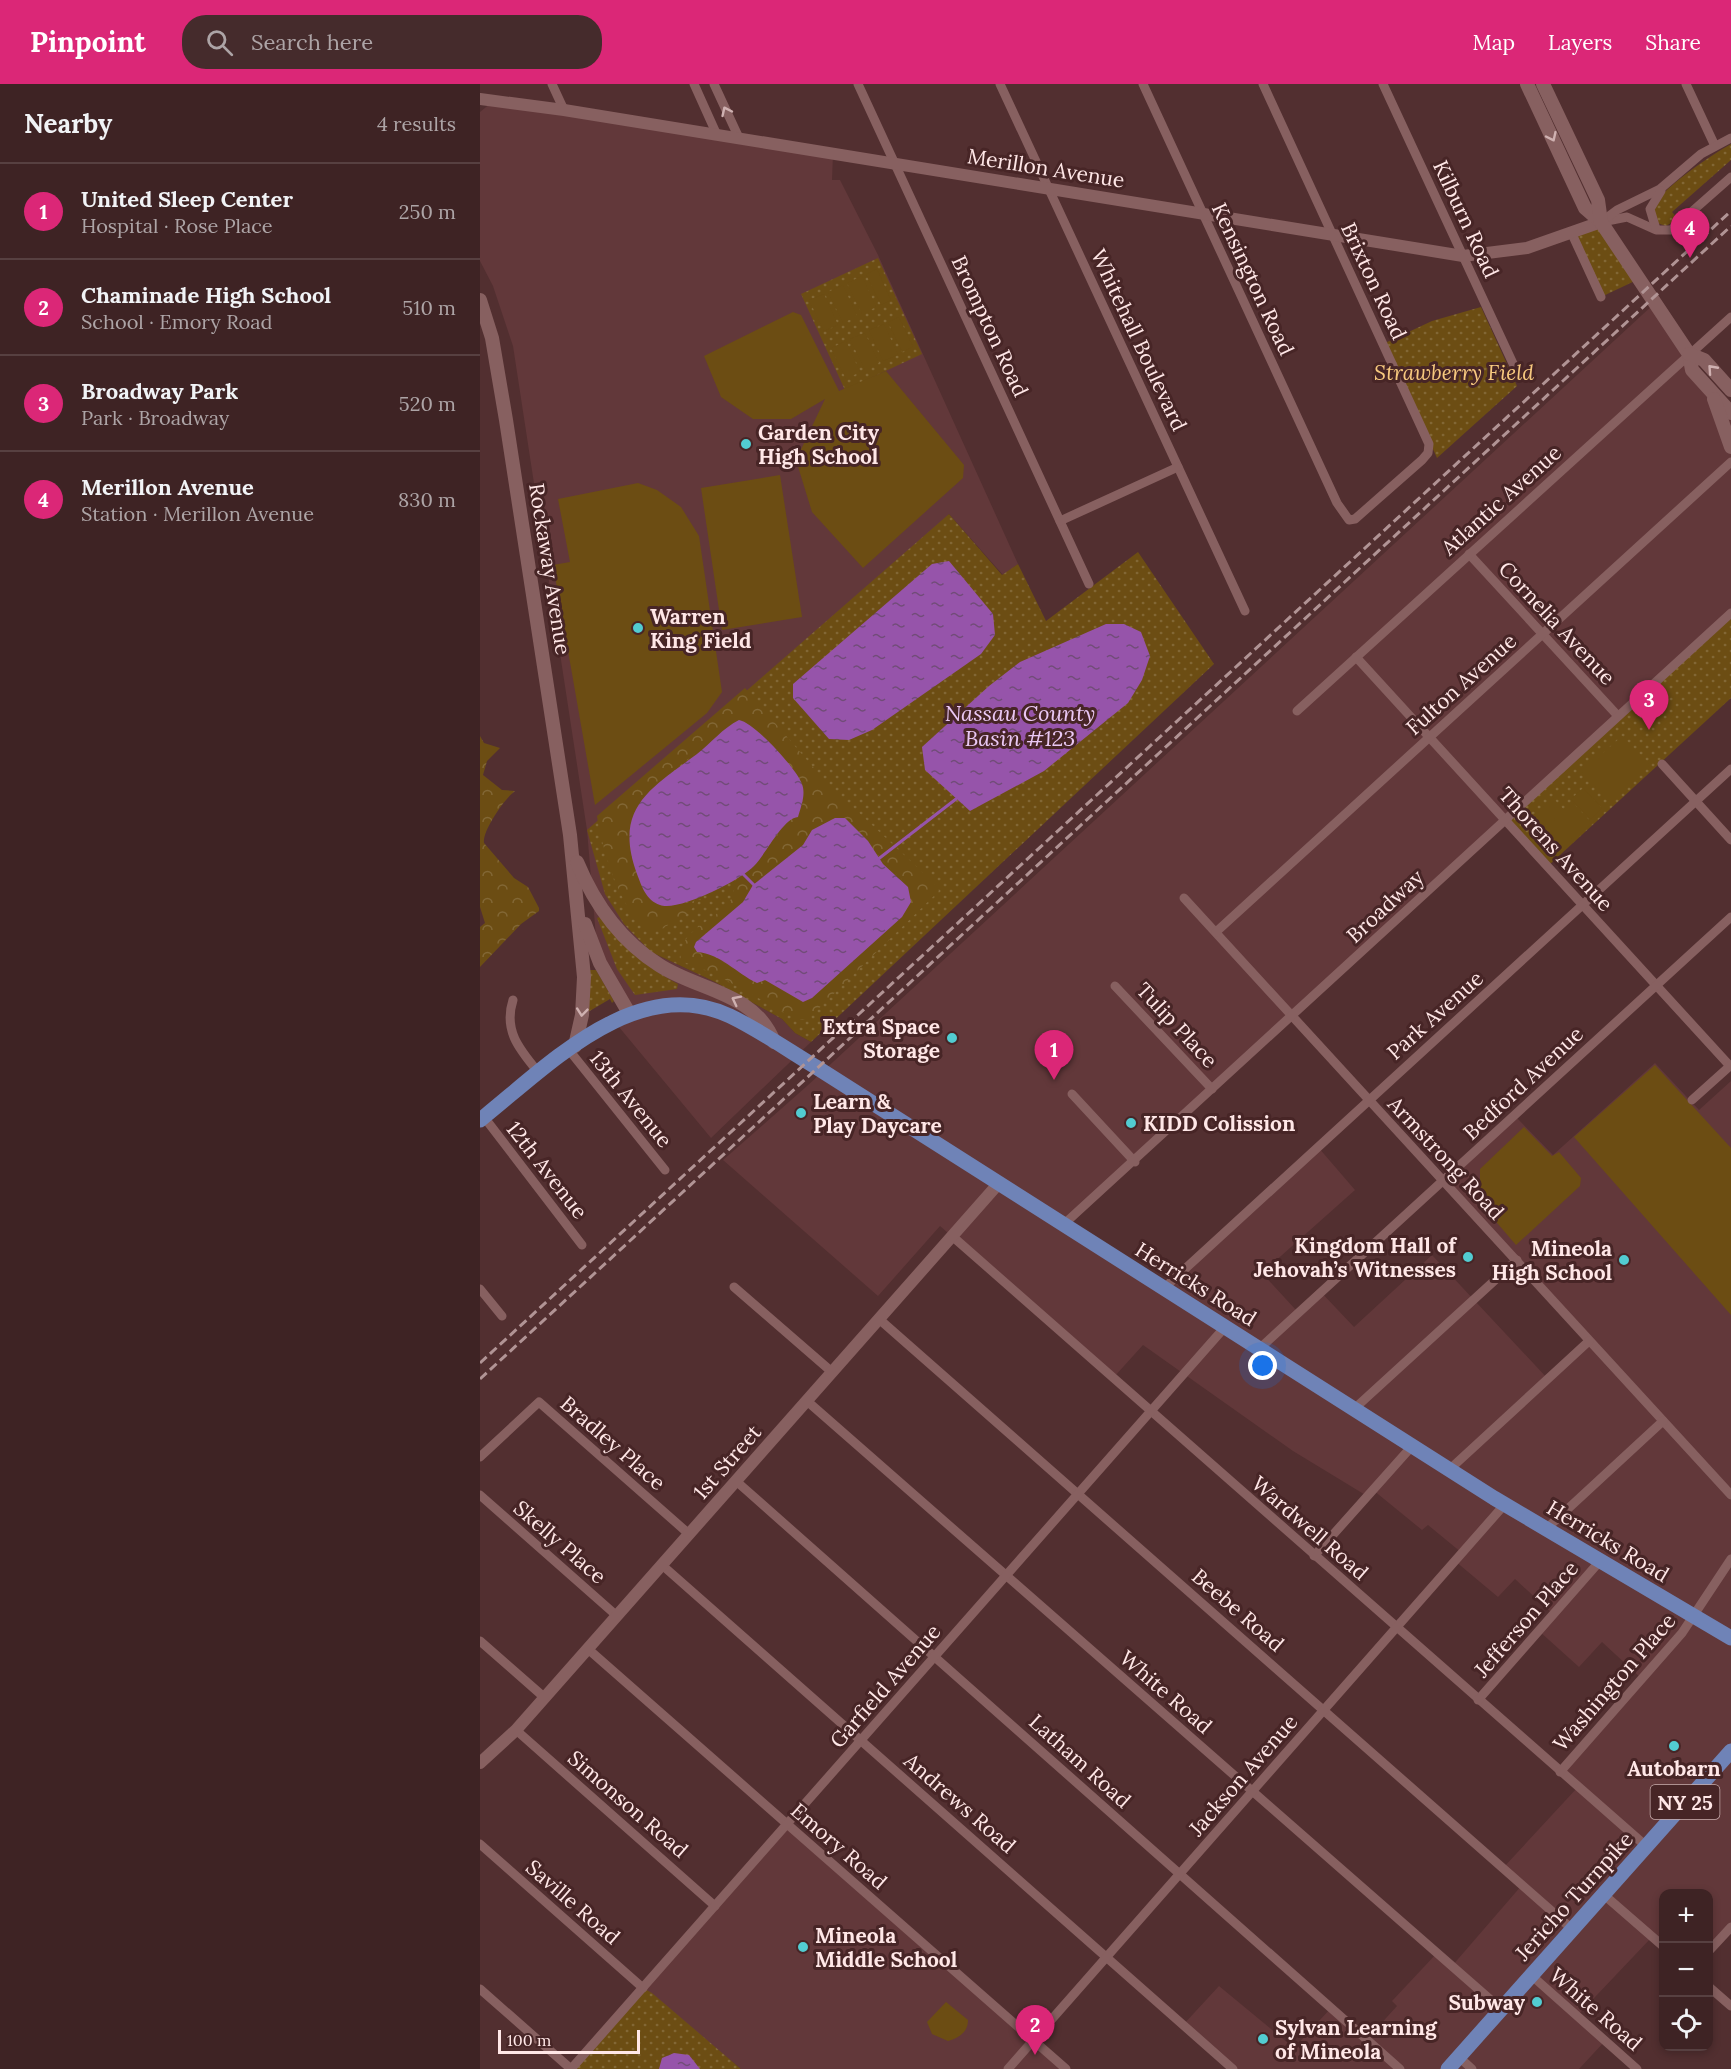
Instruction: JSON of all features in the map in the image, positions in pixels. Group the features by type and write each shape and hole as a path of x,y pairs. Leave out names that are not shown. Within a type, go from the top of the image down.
{"main road":[{"path":"1527,84 1585,208 1601,222 1689,354 1692,369 1731,413"},
{"path":"1543,84 1598,200 1601,222"},
{"name":"Rockaway Avenue","path":"480,300 492,338 506,420 571,847 584,977 582,1015 572,1048"},
{"path":"1689,354 1704,360 1731,390"},
{"path":"1711,392 1731,447"},
{"name":"Rockaway Avenue","path":"571,847 586,883 624,937 659,966 737,1000 753,1010 764,1023 774,1042"},
{"name":"Rockaway Avenue","path":"576,896 591,944 629,1014"},
{"name":"Herricks Road","path":"482,1119 572,1048 629,1014 653,1006 690,1005 729,1016 999,1183 1505,1504 1731,1638"},
{"name":"Jericho Turnpike","path":"1453,2063 1731,1751"}],"street":[{"path":"552,84 564,110"},
{"path":"694,84 717,135"},
{"path":"714,84 739,138"},
{"name":"Brompton Road","path":"858,84 1089,584"},
{"name":"Whitehall Boulevard","path":"1000,84 1245,611"},
{"name":"Kensington Road","path":"1143,84 1331,489 1350,520 1355,519 1395,484"},
{"name":"Brixton Road","path":"1263,84 1429,444 1428,453 1395,484"},
{"name":"Kilburn Road","path":"1383,84 1516,370"},
{"path":"1686,84 1715,146"},
{"name":"Merillon Avenue","path":"483,103 564,110 1463,256 1527,248 1601,222 1627,217 1656,230"},
{"name":"Merillon Avenue","path":"1656,230 1650,209 1667,185 1696,158 1731,138"},
{"path":"1656,230 1664,231 1675,228 1731,178"},
{"name":"Merillon Avenue","path":"1601,222 1617,210 1667,185"},
{"path":"1572,234 1601,297"},
{"name":"Atlantic Avenue","path":"1297,711 1731,317"},
{"name":"Fulton Avenue","path":"1216,932 1731,462"},
{"path":"1060,521 1178,467"},
{"name":"Cornelia Avenue","path":"1469,554 1618,716"},
{"name":"Broadway","path":"1063,1225 1135,1162 1291,1015 1731,612"},
{"name":"Thorens Avenue","path":"1356,657 1730,1065"},
{"path":"1662,764 1731,840"},
{"name":"Park Avenue","path":"1163,1288 1731,769"},
{"name":"Armstrong Road","path":"1184,898 1731,1495"},
{"name":"Bedford Avenue","path":"1259,1349 1731,917"},
{"name":"Tulip Place","path":"1116,986 1212,1089"},
{"path":"513,1000 509,1012 510,1030 521,1051 539,1073"},
{"name":"13th Avenue","path":"572,1048 665,1170"},
{"path":"1692,1100 1730,1065"},
{"path":"1072,1094 1135,1162"},
{"name":"12th Avenue","path":"482,1119 582,1245"},
{"name":"1st Street","path":"480,1763 516,1730 545,1698 999,1183"},
{"name":"Wardwell Road","path":"952,1236 1646,1846"},
{"path":"1354,1409 1516,1260"},
{"path":"734,1287 832,1372"},
{"path":"480,1289 502,1316"},
{"name":"Beebe Road","path":"879,1319 1572,1929"},
{"name":"Garfield Avenue","path":"571,2069 1225,1327"},
{"path":"1450,1469 1589,1341"},
{"name":"White Road","path":"807,1401 1501,2009"},
{"name":"Bradley Place","path":"480,1457 539,1402 689,1534"},
{"path":"1546,1529 1663,1421"},
{"path":"1314,1556 1413,1445"},
{"name":"Latham Road","path":"736,1481 1400,2069"},
{"name":"Skelly Place","path":"480,1495 617,1616"},
{"name":"Jackson Avenue","path":"1008,2069 1505,1504"},
{"name":"Washington Place","path":"1560,1772 1695,1616 1731,1559"},
{"name":"Jefferson Place","path":"1478,1700 1600,1562"},
{"name":"Andrews Road","path":"662,1565 1233,2069"},
{"path":"480,1641 545,1698"},
{"name":"Emory Road","path":"588,1649 1066,2069"},
{"name":"Simonson Road","path":"516,1730 715,1906"},
{"name":"Saville Road","path":"480,1844 643,1988"},
{"path":"1603,1894 1659,1943"},
{"path":"1713,1947 1731,1927"},
{"name":"White Road","path":"1531,1976 1637,2069"},
{"path":"480,1989 571,2069"},
{"path":"1713,1990 1731,2006"},
{"path":"1453,2063 1472,2069"}],"shaded area":[{"name":"Garden City High School","path":"491,103 833,154 832,180 840,180 878,255 1018,564 1003,575 949,514 651,952 715,982 782,1019 795,1033 811,1042 711,1138 614,1021 629,1013 598,961 587,830 513,346 493,286 480,261 480,112"},
{"path":"1655,303 1731,413 1731,612 1063,1224 1164,1288 1318,1147 1355,1190 1262,1273 1296,1310 1318,1289 1354,1327 1432,1255 1548,1379 1589,1341 1445,1180 1515,1116 1553,1155 1655,1063 1699,1110 1731,1081 1731,1927 1713,1947 1713,1889 1659,1889 1659,1943 1652,1937 1577,2016 1605,2041 1579,2069 1233,2069 1183,2025 1219,1986 1294,2048 1331,2008 1367,2039 1397,2006 1392,2001 1437,1953 1452,1966 1522,1885 1503,1868 1577,1788 1560,1772 1641,1678 1602,1642 1579,1667 1539,1631 1553,1614 1515,1579 1498,1597 1455,1561 1462,1553 1428,1525 1422,1530 1373,1490 1367,1496 1293,1451 1143,1345 1114,1377 940,1226 878,1296 723,1160 807,1086"},
{"name":"Mineola Middle School","path":"787,1824 1066,2069 741,2069 643,1988"}],"green space":[{"path":"1731,144 1731,160 1672,212 1678,219 1666,226 1657,223 1654,217 1655,205 1668,189"},
{"path":"1601,222 1639,279 1601,297 1572,234"},
{"path":"878,258 922,354 845,390 801,294"},
{"path":"877,269 891,300 881,305 866,274"},
{"path":"862,276 876,307 862,314 847,283"},
{"path":"843,285 857,316 843,323 828,292"},
{"path":"824,294 838,325 824,331 809,300"},
{"name":"Strawberry Field","path":"1481,307 1517,386 1437,458 1385,343 1432,321"},
{"path":"793,312 801,315 839,391 886,371 964,465 963,478 863,568 812,512 796,460 825,399 791,419 753,419 721,397 704,356"},
{"path":"899,317 913,347 902,352 888,322"},
{"path":"884,324 898,355 883,361 869,330"},
{"path":"865,333 879,363 865,370 850,339"},
{"path":"846,341 860,372 846,379 831,348"},
{"path":"780,475 802,617 722,630 701,488"},
{"name":"Warren King Field","path":"638,483 657,490 681,507 699,536 722,692 707,713 595,805 553,565 570,562 558,499"},
{"name":"Nassau County Basin #123","path":"949,514 1002,575 1018,564 1046,621 1138,552 1214,664 811,1042 795,1033 782,1019 715,982 651,952 624,924 605,894 587,830"},
{"path":"1731,612 1731,698 1548,866 1505,820"},
{"path":"745,688 825,781 934,883 939,891 808,1019 798,1020 713,973 681,961 684,942 690,934 729,902 739,876 752,869 785,824 798,816 804,799 802,784 757,730 731,724 656,785 634,811 659,905 671,907 701,899 685,916 657,931 645,926 634,916 616,883 603,846 597,816","holes":["835,818 845,818 886,865 902,879 777,987 765,980 757,983 720,960 696,952 696,942 743,902 753,885 803,845 812,830"]},
{"path":"480,736 484,743 500,748 487,761 483,775 502,790 515,791 495,815 484,838 484,843 514,878 528,887 539,911 521,924 480,967 480,927 485,923 480,907"},
{"path":"1622,736 1649,764 1609,801 1582,772"},
{"path":"1583,788 1602,808 1591,819 1571,799"},
{"path":"1553,798 1564,810 1535,836 1524,824"},
{"path":"1573,803 1590,821 1553,856 1536,838"},
{"path":"602,916 627,947 645,963 678,984 677,989 635,995 617,969 597,918"},
{"path":"590,970 596,970 614,1001 612,1003 610,999 588,1012"},
{"path":"1655,1065 1731,1148 1731,1315 1574,1137"},
{"path":"1524,1127 1552,1156 1559,1152 1581,1178 1580,1186 1516,1245 1480,1203 1480,1169"},
{"path":"643,1988 652,1993 741,2069 571,2069"},
{"path":"946,2002 968,2020 962,2034 948,2041 932,2034 927,2022"}],"water":[{"path":"949,561 993,614 995,635 981,654 872,730 849,740 829,739 793,698 793,684 932,564"},
{"name":"Nassau County Basin #123","path":"1106,624 1124,624 1141,632 1150,656 1142,680 1128,703 1044,771 970,811 925,770 922,747 989,686 1020,662"},
{"path":"739,720 764,737 798,777 802,784 803,800 798,817 786,823 754,866 736,879 680,904 669,906 655,903 643,888 631,851 630,832 633,816 640,802 664,778"},
{"path":"835,818 845,818 868,841 883,864 908,887 911,902 902,917 812,998 803,1002 765,980 757,983 714,956 697,952 694,947 696,942 743,902 753,885 803,845 812,830"},
{"path":"674,2053 689,2055 700,2069 659,2069 662,2058"}],"waterway":[{"path":"877,860 956,799"},
{"path":"743,874 755,886"}],"railway":[{"path":"480,1363 1731,211"},
{"path":"480,1379 1731,226"}],"place":[{"name":"Merillon Avenue","path":"1690,258"},
{"name":"Garden City High School","path":"746,444"},
{"name":"Warren King Field","path":"638,628"},
{"name":"Broadway Park","path":"1649,730"},
{"name":"Extra Space Storage","path":"952,1038"},
{"name":"United Sleep Center","path":"1054,1080"},
{"name":"Learn & Play Daycare","path":"801,1113"},
{"name":"KIDD Colission","path":"1131,1123"},
{"name":"Kingdom Hall of Jehovah’s Witnesses","path":"1468,1257"},
{"name":"Mineola High School","path":"1624,1260"},
{"name":"Autobarn","path":"1674,1746"},
{"name":"Mineola Middle School","path":"803,1947"},
{"name":"Subway","path":"1537,2002"},
{"name":"Sylvan Learning of Mineola","path":"1263,2039"},
{"name":"Chaminade High School","path":"1035,2055"}]}
